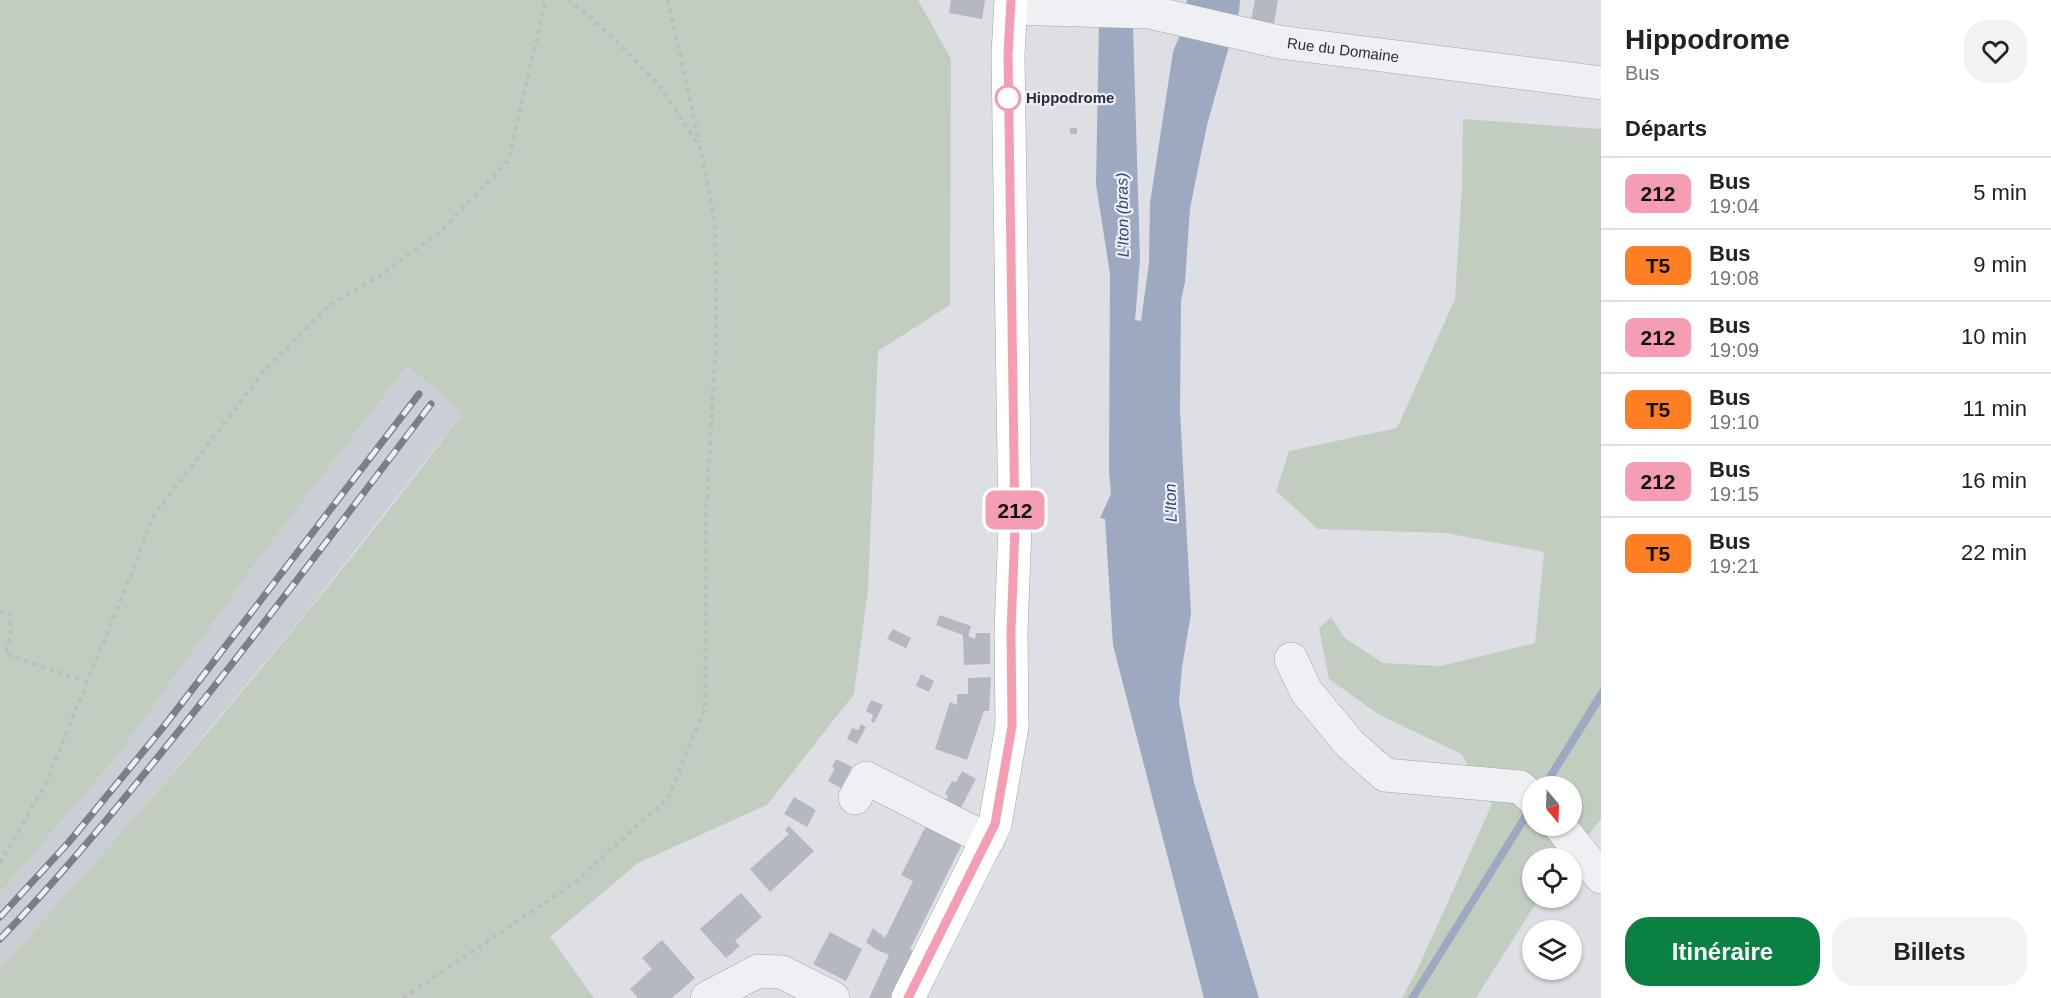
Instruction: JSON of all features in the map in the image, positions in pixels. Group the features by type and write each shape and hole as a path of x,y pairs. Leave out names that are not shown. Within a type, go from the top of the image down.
{"main road":[{"path":"908,998 995,824 1012,726 1011,631 1015,527 1008,55 1011,4"}],"street":[{"name":"Rue du Domaine","path":"1011,4 1162,15 1279,42 1601,83"},
{"path":"1291,659 1306,691 1350,744 1385,775 1522,789"},
{"path":"855,798 866,778 988,840"},
{"path":"1568,836 1601,877"},
{"path":"707,998 758,971 782,972 833,998"}],"path":[{"path":"0,863 46,783 152,518 264,371 330,305 381,275 443,229 508,161 546,0"},
{"path":"569,0 614,38 660,85 700,147"},
{"path":"403,998 574,883 668,798 705,708 706,514 716,342 715,222 668,0"},
{"path":"0,612 10,613 11,636 5,654 87,682"}],"shaded area":[{"path":"407,366 463,413 302,618 110,848 0,969 0,893 120,753 266,549"}],"green space":[{"path":"0,0 918,0 951,59 950,305 878,351 868,590 854,694 767,805 638,863 550,937 594,998 0,998 0,969 238,697 463,413 407,366 266,549 120,753 0,893"},
{"path":"1463,119 1601,129 1601,819 1578,848 1522,848 1522,908 1533,908 1525,920 1522,920 1522,925 1476,998 1402,998 1419,966 1492,804 1461,754 1378,714 1329,679 1319,628 1331,617 1345,638 1383,663 1440,666 1535,643 1544,552 1446,533 1318,529 1276,491 1289,451 1397,428 1455,299 1462,186"}],"water":[{"path":"1187,0 1240,0 1239,12 1233,22 1186,6"},
{"path":"1099,23 1133,26 1140,259 1135,320 1141,321 1149,263 1150,203 1173,52 1181,32 1231,39 1207,125 1190,208 1185,282 1181,300 1180,411 1191,613 1179,702 1194,783 1259,998 1204,998 1113,645 1105,519 1100,518 1111,494 1109,472 1110,274 1096,184"},
{"path":"1601,687 1601,703 1555,776 1546,776"},
{"path":"1522,815 1522,830 1417,998 1408,998"}],"building":[{"path":"951,0 985,0 982,19 949,13"},
{"path":"1255,0 1278,0 1274,23 1251,20"},
{"path":"1070,128 1077,128 1077,134 1070,134"},
{"path":"940,615 971,626 968,636 975,639 976,633 990,633 990,664 964,665 963,635 936,625"},
{"path":"893,629 911,638 906,648 887,639"},
{"path":"921,674 934,681 929,692 916,686"},
{"path":"991,677 989,711 984,711 967,760 935,749 950,702 957,705 957,694 968,694 968,678"},
{"path":"871,700 883,705 874,723 871,721 873,715 866,711"},
{"path":"861,724 866,727 857,744 847,739 852,728 858,730"},
{"path":"836,759 852,767 841,788 828,781 835,768 832,767"},
{"path":"962,771 976,779 957,815 942,808 948,796 945,794 952,781 956,782"},
{"path":"794,797 816,810 807,827 784,814"},
{"path":"929,820 964,840 910,949 913,951 891,998 869,998 889,955 866,942 873,928 885,938 913,881 901,875"},
{"path":"789,826 814,851 770,892 750,869 789,834 785,830"},
{"path":"741,893 762,917 735,941 740,946 726,958 700,929"},
{"path":"830,932 862,949 846,981 813,964"},
{"path":"662,940 695,978 672,998 638,998 630,989 652,969 642,958"}],"railway":[{"path":"0,917 69,842 165,725 419,394"},
{"path":"0,939 77,855 150,767 431,404"}],"bus line":[{"name":"212","path":"908,998 995,824 1012,726 1011,631 1015,527 1008,55 1011,0"}],"place":[{"name":"Hippodrome","path":"1008,98"}],"water label":[{"name":"L'Iton (bras)","path":"1122,215"},
{"name":"L'Iton","path":"1170,503"}]}
